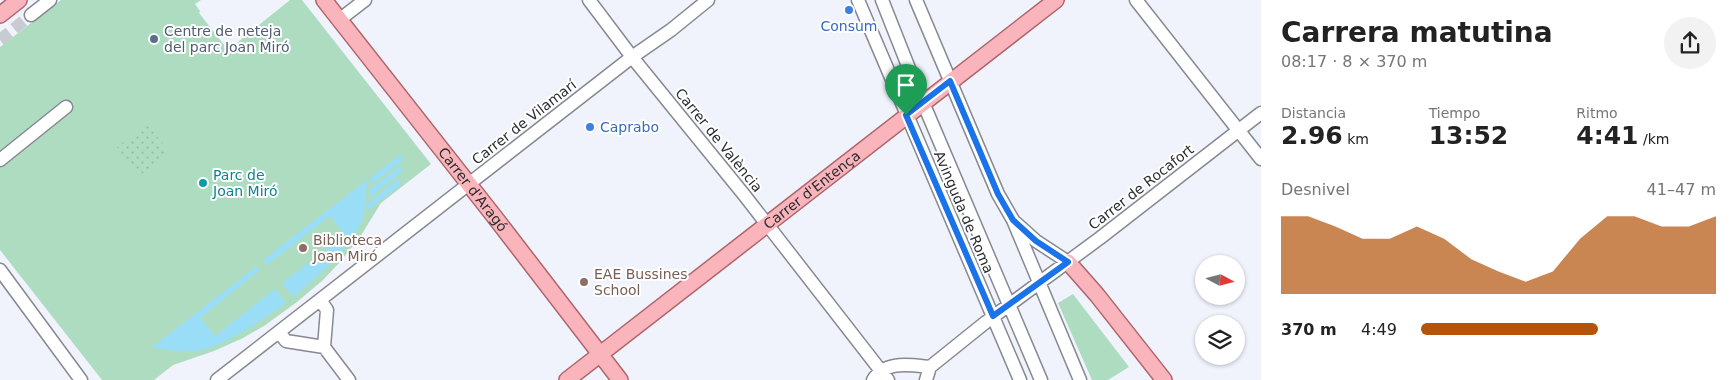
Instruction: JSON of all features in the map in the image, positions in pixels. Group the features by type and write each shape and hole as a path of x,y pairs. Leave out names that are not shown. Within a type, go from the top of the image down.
{"main road":[{"path":"0,15 19,0"},
{"name":"Carrer d'Aragó","path":"324,0 620,380"},
{"name":"Carrer d'Entença","path":"567,380 1056,0"},
{"path":"1068,262 1097,295 1164,380"}],"street":[{"path":"31,15 50,0"},
{"path":"339,20 365,0"},
{"name":"Carrer de València","path":"589,0 632,57 767,224 881,377"},
{"name":"Carrer de Vilamarí","path":"217,380 708,0"},
{"name":"Avinguda de Roma","path":"858,0 1020,380"},
{"name":"Avinguda de Roma","path":"882,0 923,103 1041,380"},
{"path":"916,0 998,194 1013,220 1080,380"},
{"path":"1136,0 1261,159"},
{"path":"0,160 66,107"},
{"name":"Carrer de Rocafort","path":"993,316 1068,262 1261,113"},
{"path":"1013,220 1036,241 1068,262"},
{"path":"0,270 5,285 81,380"},
{"path":"320,300 328,310 324,347 349,380"},
{"path":"926,380 930,367 993,316"},
{"path":"279,332 286,341 324,347"},
{"path":"881,377 893,366 930,367"}],"green space":[{"name":"Parc de Joan Miró","path":"61,0 201,0 195,4 200,11 199,13 228,50 290,0 302,0 431,164 381,203 360,237 323,280 264,326 214,351 173,365 154,380 102,380 0,250 0,47"},
{"path":"147,124 170,153 139,176 117,147"},
{"path":"1073,294 1129,367 1108,380 1092,380 1058,303"}],"water":[{"path":"400,155 404,160 370,185 371,177"},
{"path":"400,166 403,171 369,198 370,189"},
{"path":"398,179 402,184 367,211 368,203"},
{"path":"367,180 364,214 355,234 331,263 293,297 282,283 345,235 330,216 267,265 263,260"},
{"path":"257,266 260,270 200,318 215,336 275,289 286,303 242,332 204,350 183,351 151,348"}],"tunnel":[{"path":"0,40 31,15"}],"place":[{"name":"Consum","path":"849,10"},
{"name":"Centre de neteja del parc Joan Miró","path":"154,39"},
{"name":"Caprabo","path":"590,127"},
{"name":"Parc de Joan Miró","path":"203,183"},
{"name":"Biblioteca Joan Miró","path":"303,248"},
{"name":"EAE Bussines School","path":"584,282"}],"route":[{"path":"950,81 998,194 1013,220 1036,241 1068,262 993,316 984,296 906,115 950,81"}]}
